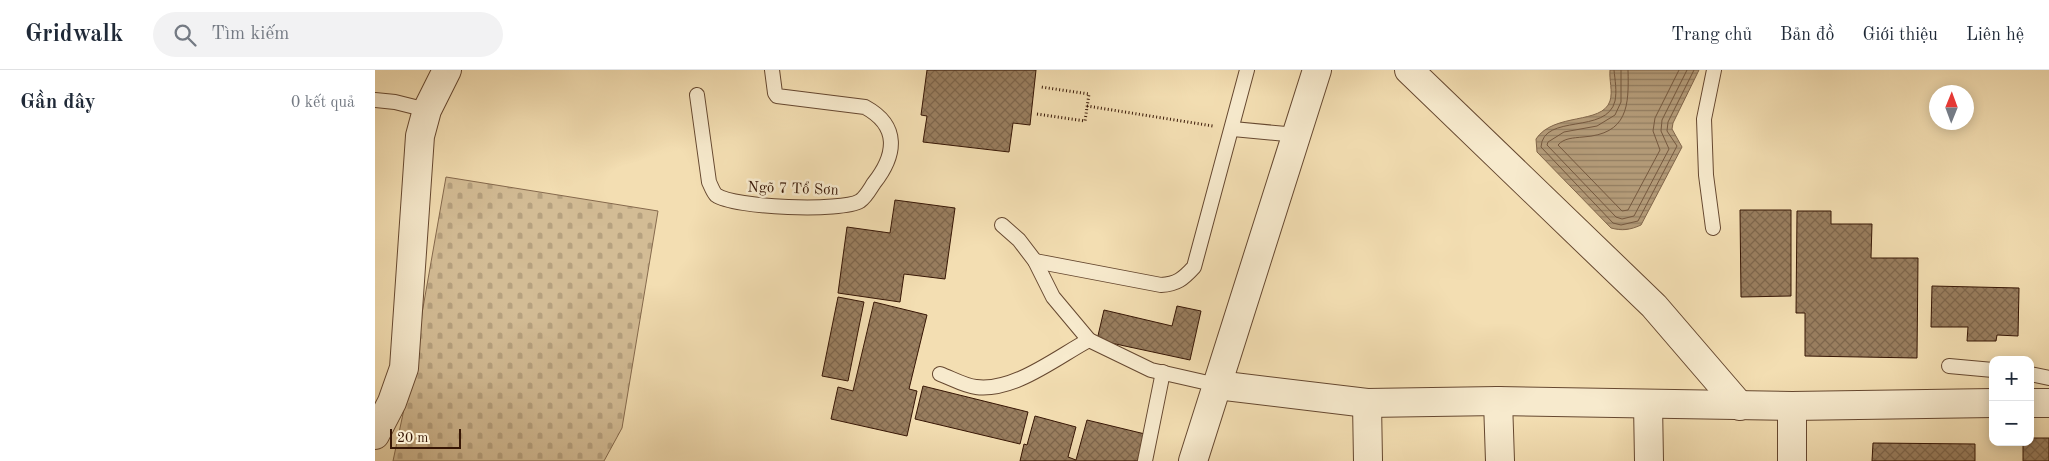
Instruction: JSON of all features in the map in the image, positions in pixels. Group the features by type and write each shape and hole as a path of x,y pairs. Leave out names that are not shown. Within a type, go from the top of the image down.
{"street":[{"path":"375,435 392,402 404,368 420,136 427,110 447,70"},
{"path":"1193,461 1317,70"},
{"path":"1409,70 1654,306 1740,406"},
{"path":"1217,385 1367,403 1498,402 1740,406 1989,403"},
{"path":"1498,402 1500,461"},
{"path":"1367,403 1368,461"},
{"path":"2034,403 2049,403"},
{"path":"1648,404 1649,461"},
{"path":"1791,406 1792,461"}],"lane":[{"name":"Ngõ 7 Tổ Sơn","path":"697,95 709,182 715,194 726,200 750,204 827,207 847,206 861,200 890,158 892,143 888,129 877,114 865,107 777,96 772,70"},
{"path":"1035,261 1161,285 1175,284 1194,267 1233,129 1247,70"},
{"path":"1713,228 1706,175 1704,119 1714,70"},
{"path":"375,100 395,102 427,110"},
{"path":"1233,129 1297,136"},
{"path":"1002,225 1019,240 1035,261 1053,297 1089,340 1151,370 1217,385"},
{"path":"940,374 976,387 1003,386 1037,370 1089,340"},
{"path":"1949,366 1989,370"},
{"path":"1145,461 1163,372"},
{"path":"2034,375 2049,378"}],"path":[{"path":"1037,114 1085,121 1089,94 1041,87"},
{"path":"1087,106 1233,129"}],"green space":[{"path":"446,177 658,211 622,428 604,461 393,461 411,376"}],"water":[{"path":"1610,70 1699,70 1673,123 1672,129 1682,147 1641,225 1626,230 1611,228 1537,152 1536,139 1544,131 1565,121 1598,113 1605,108 1611,97"}],"building":[{"path":"927,70 1036,70 1030,125 1013,123 1009,152 923,142 927,116 921,115"},
{"path":"895,200 955,208 945,279 904,274 900,302 838,293 847,227 890,233"},
{"path":"1740,210 1791,210 1791,296 1741,297"},
{"path":"1797,211 1831,211 1831,224 1872,224 1871,258 1918,258 1917,358 1805,356 1805,313 1796,313"},
{"path":"1932,286 2019,288 2018,336 1997,335 1996,341 1967,341 1968,327 1931,327"},
{"path":"838,297 864,302 848,381 822,376"},
{"path":"874,302 927,315 909,389 917,391 907,436 831,419 838,387 853,391"},
{"path":"1177,306 1201,311 1190,360 1097,340 1104,310 1172,326"},
{"path":"923,386 1028,412 1020,444 915,419"},
{"path":"1035,416 1076,427 1068,457 1076,460 1087,420 1145,434 1138,461 1020,461 1024,444 1027,445"},
{"path":"2034,438 2049,438 2049,461 2023,461 2023,446 2034,446"},
{"path":"1873,443 1975,444 1975,461 1872,461"}]}
